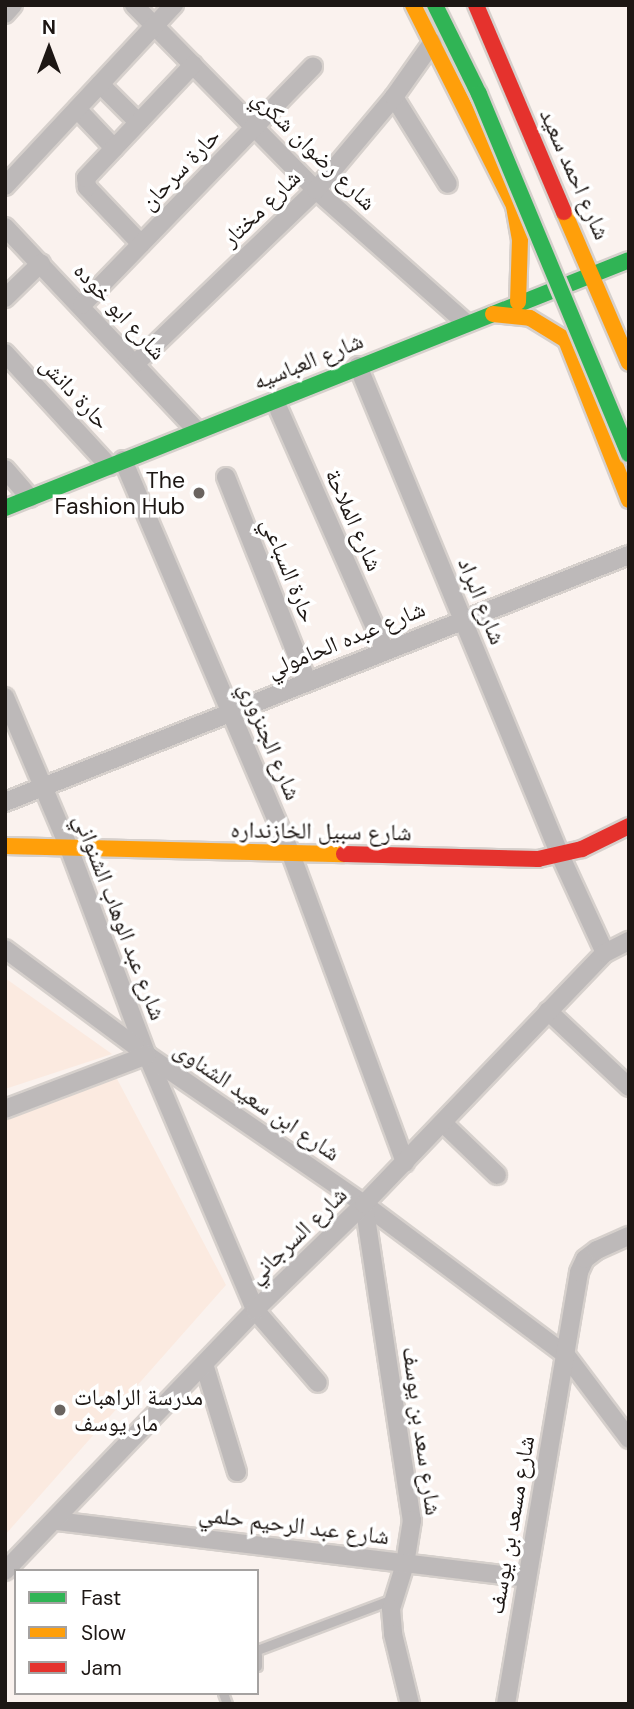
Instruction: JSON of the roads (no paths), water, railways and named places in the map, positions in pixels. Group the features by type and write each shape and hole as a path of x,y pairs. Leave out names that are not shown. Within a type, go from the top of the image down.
{"main road":[{"path":"413,5 514,205 520,239 518,302"},
{"path":"435,5 479,94 629,454"},
{"path":"449,5 491,92 629,426"},
{"name":"شارع احمد سعيد","path":"476,5 617,325 629,363"},
{"path":"506,190 526,197 537,195 541,187 544,162"},
{"name":"شارع العباسيه","path":"5,508 629,260"},
{"path":"488,314 530,318 566,340 629,500"},
{"name":"شارع سبيل الخازنداره","path":"5,846 538,859 582,849 629,826"}],"street":[{"name":"شارع رضوان شكري","path":"134,5 316,190 466,323"},
{"path":"5,186 174,5"},
{"name":"شارع مختار","path":"136,363 316,190 394,97 433,42"},
{"path":"141,244 87,187 86,178 193,65"},
{"name":"حارة سرحان","path":"82,305 313,67"},
{"path":"100,84 138,122"},
{"path":"394,97 448,184"},
{"path":"77,109 114,148"},
{"name":"شارع ابو خوده","path":"5,228 82,305 197,431"},
{"path":"5,298 41,263"},
{"name":"حارة دانش","path":"5,353 116,463"},
{"name":"شارع البراد","path":"358,366 561,855 605,953"},
{"name":"شارع الملاحة","path":"279,410 385,650"},
{"name":"شارع الجنزوري","path":"116,463 230,712 291,854 405,1163"},
{"path":"5,469 30,498"},
{"name":"حارة السباعي","path":"226,477 307,681"},
{"name":"شارع عبده الحامولي","path":"5,802 462,618 629,555"},
{"name":"شارع عبد الوهاب الشنواني","path":"5,697 69,848 147,1055 255,1310 318,1383"},
{"name":"شارع السرجاني","path":"5,1571 56,1521 255,1310 405,1163 605,953 629,941"},
{"name":"شارع ابن سعيد الشناوى","path":"5,949 147,1055 364,1204 566,1355 629,1439"},
{"path":"548,1011 629,1087"},
{"path":"5,1109 147,1055"},
{"path":"443,1123 497,1175"},
{"name":"شارع سعد بن يوسف","path":"364,1204 412,1520 405,1564 391,1609 393,1634 410,1704"},
{"name":"شارع مسعد بن يوسف","path":"506,1704 579,1272 585,1259 597,1250 629,1236"},
{"path":"204,1364 237,1472"},
{"name":"شارع عبد الرحيم حلمي","path":"56,1521 526,1578"}],"lane":[{"path":"259,1652 394,1598"}],"place":[{"name":"The Fashion Hub","path":"199,493"},
{"name":"مدرسة الراهبات مار يوسف","path":"60,1410"}]}
